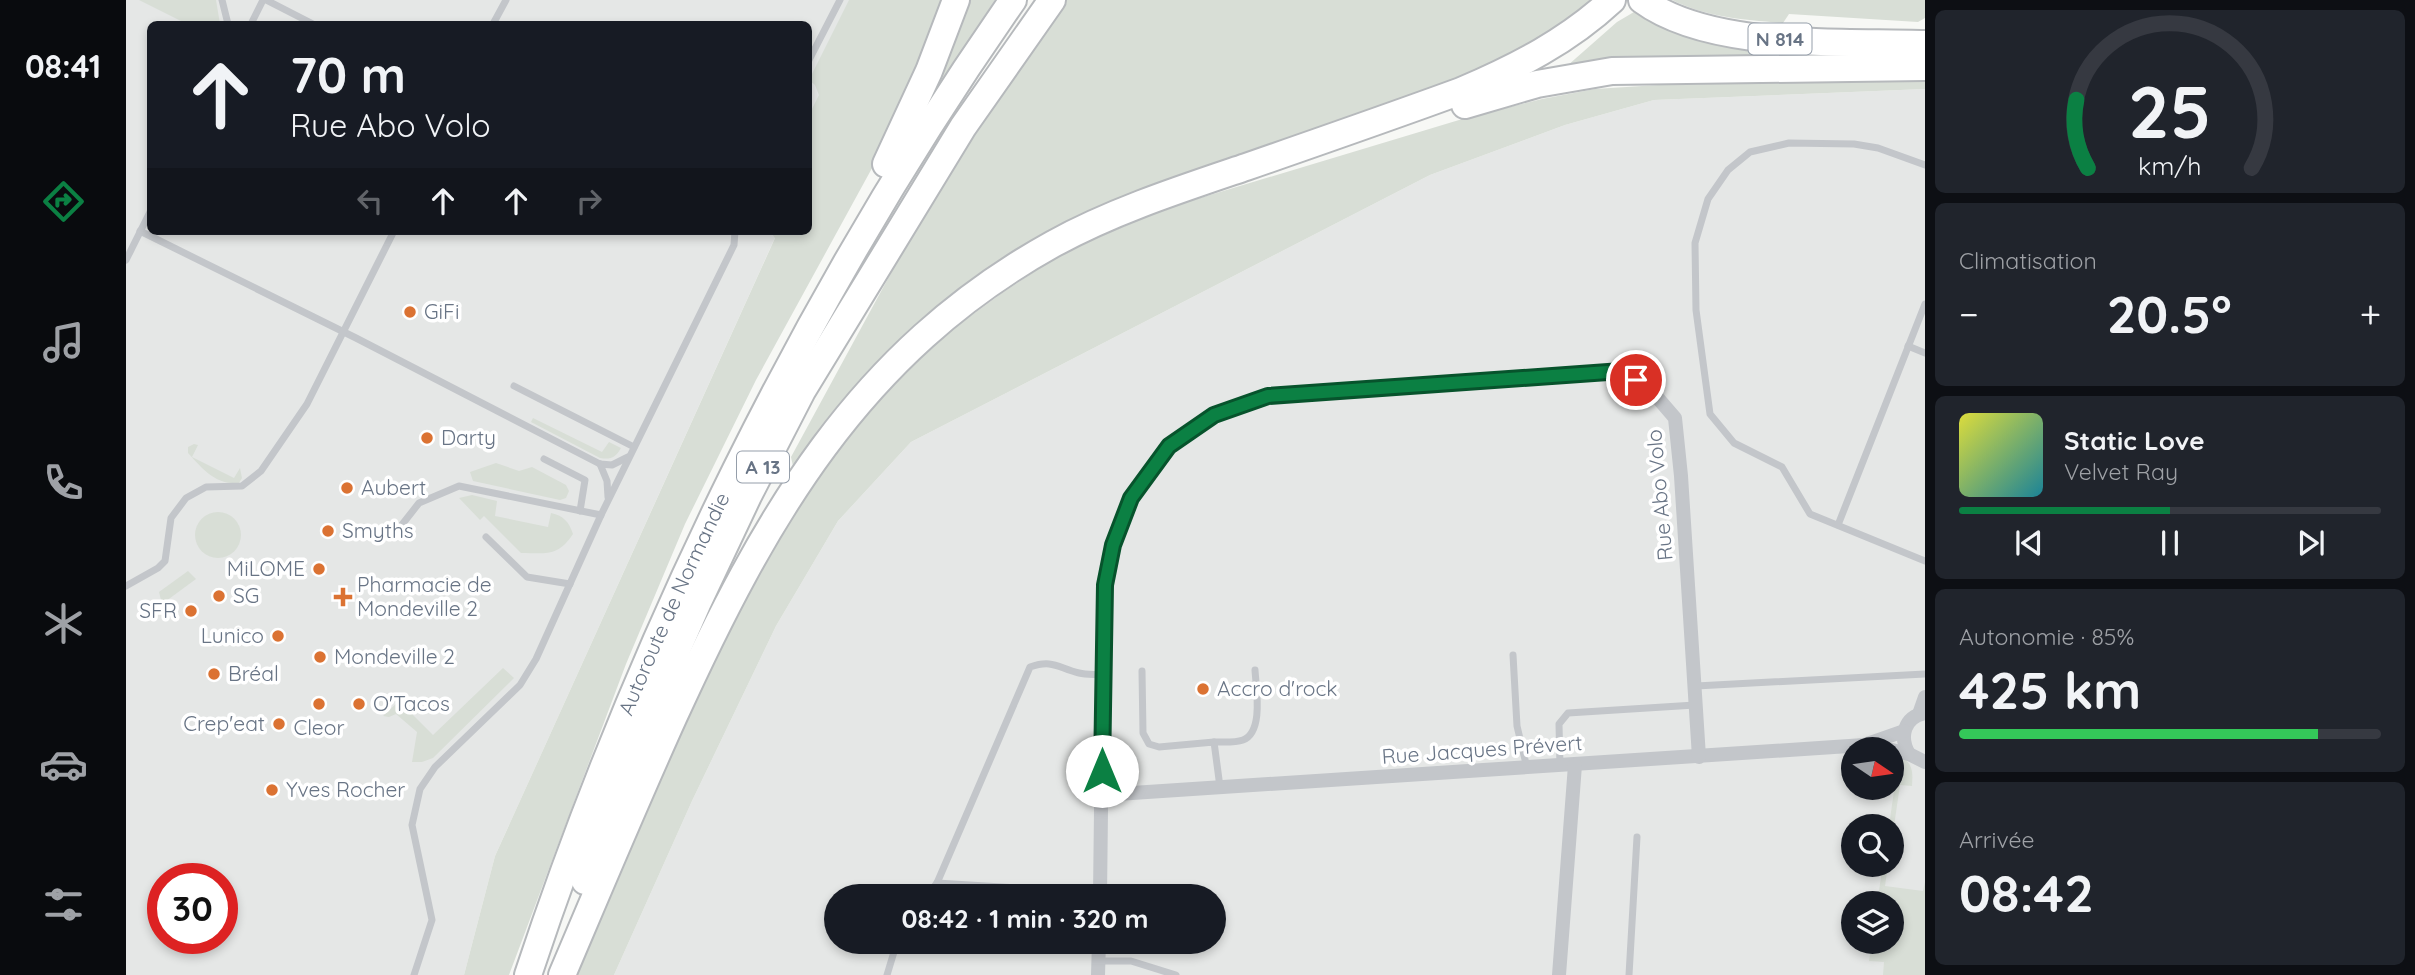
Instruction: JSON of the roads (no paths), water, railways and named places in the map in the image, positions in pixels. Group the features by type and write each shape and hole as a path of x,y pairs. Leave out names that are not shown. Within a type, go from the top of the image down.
{"highway":[{"path":"875,213 880,177 908,121 947,29 956,0"},
{"name":"A 13","path":"875,213 922,136 1013,0"},
{"name":"A 13","path":"552,975 603,829 648,716 748,496 802,391 881,259 963,127 1052,0"},
{"name":"N 814","path":"1642,0 1683,22 1733,34 1782,39 1925,44"},
{"path":"562,975 664,738 741,579 784,503 844,420 894,365 938,323 980,290 1063,239 1135,207 1461,91 1507,72 1572,34 1605,6"},
{"path":"1381,120 1430,115 1536,84 1612,71 1925,67"},
{"name":"Autoroute de Normandie","path":"528,975 591,800 679,592 792,359 875,213"}],"street":[{"name":"Rue Abo Volo","path":"1100,884 1105,585 1113,545 1131,498 1169,446 1214,415 1268,396 1622,371 1650,389 1675,418 1699,757"},
{"path":"1909,754 1905,747 1904,732 1907,724 1922,714 1925,697"},
{"name":"Rue Jacques Prévert","path":"1889,737 1904,732"},
{"name":"Rue Jacques Prévert","path":"1102,796 1841,747"},
{"path":"1904,753 1925,762"},
{"path":"1559,975 1575,765"}],"lane":[{"path":"222,0 227,21"},
{"path":"253,21 264,0 307,21"},
{"path":"496,21 506,0"},
{"path":"812,54 841,0"},
{"path":"1925,165 1878,148 1854,144 1789,144 1749,152 1728,170 1708,199 1695,243 1696,310 1710,414 1734,443 1782,467 1811,514 1925,561"},
{"path":"126,260 147,218"},
{"path":"141,231 147,234"},
{"path":"149,235 600,464 612,465 629,457"},
{"path":"126,586 158,568 165,561 171,517 186,498 206,487 242,486 261,471 298,420 392,235"},
{"path":"414,975 432,920 412,825 421,789 435,768 520,685 536,659 608,500 734,245 735,235"},
{"path":"1838,525 1925,304"},
{"path":"1908,346 1925,353"},
{"path":"514,386 634,447"},
{"path":"544,459 585,480 580,511"},
{"path":"600,464 607,481 608,500"},
{"path":"397,531 419,502 459,486 601,515"},
{"path":"486,537 527,577 570,584"},
{"path":"1513,654 1517,726 1527,768"},
{"path":"951,884 937,883 1030,667 1053,663 1080,673 1102,675"},
{"path":"1142,671 1143,733 1149,744 1159,747 1243,740 1252,734 1257,720 1255,670"},
{"path":"1696,686 1925,674"},
{"path":"1560,766 1559,724 1568,713 1696,705"},
{"path":"1214,743 1220,788"},
{"path":"1629,975 1637,836"},
{"path":"887,975 893,954"},
{"path":"1099,968 1131,961 1176,975"}],"place":[{"name":"GiFi","path":"410,312"},
{"name":"Darty","path":"427,438"},
{"name":"Aubert","path":"347,488"},
{"name":"Smyths","path":"328,531"},
{"name":"MiLOME","path":"319,569"},
{"name":"SG","path":"219,596"},
{"name":"Pharmacie de Mondeville 2","path":"343,597"},
{"name":"SFR","path":"191,611"},
{"name":"Lunico","path":"278,636"},
{"name":"Mondeville 2","path":"320,657"},
{"name":"Bréal","path":"214,674"},
{"name":"Accro d'rock","path":"1203,689"},
{"name":"Cleor","path":"319,704"},
{"name":"O'Tacos","path":"359,704"},
{"name":"Crep'eat","path":"279,724"},
{"name":"Yves Rocher","path":"272,790"}]}
